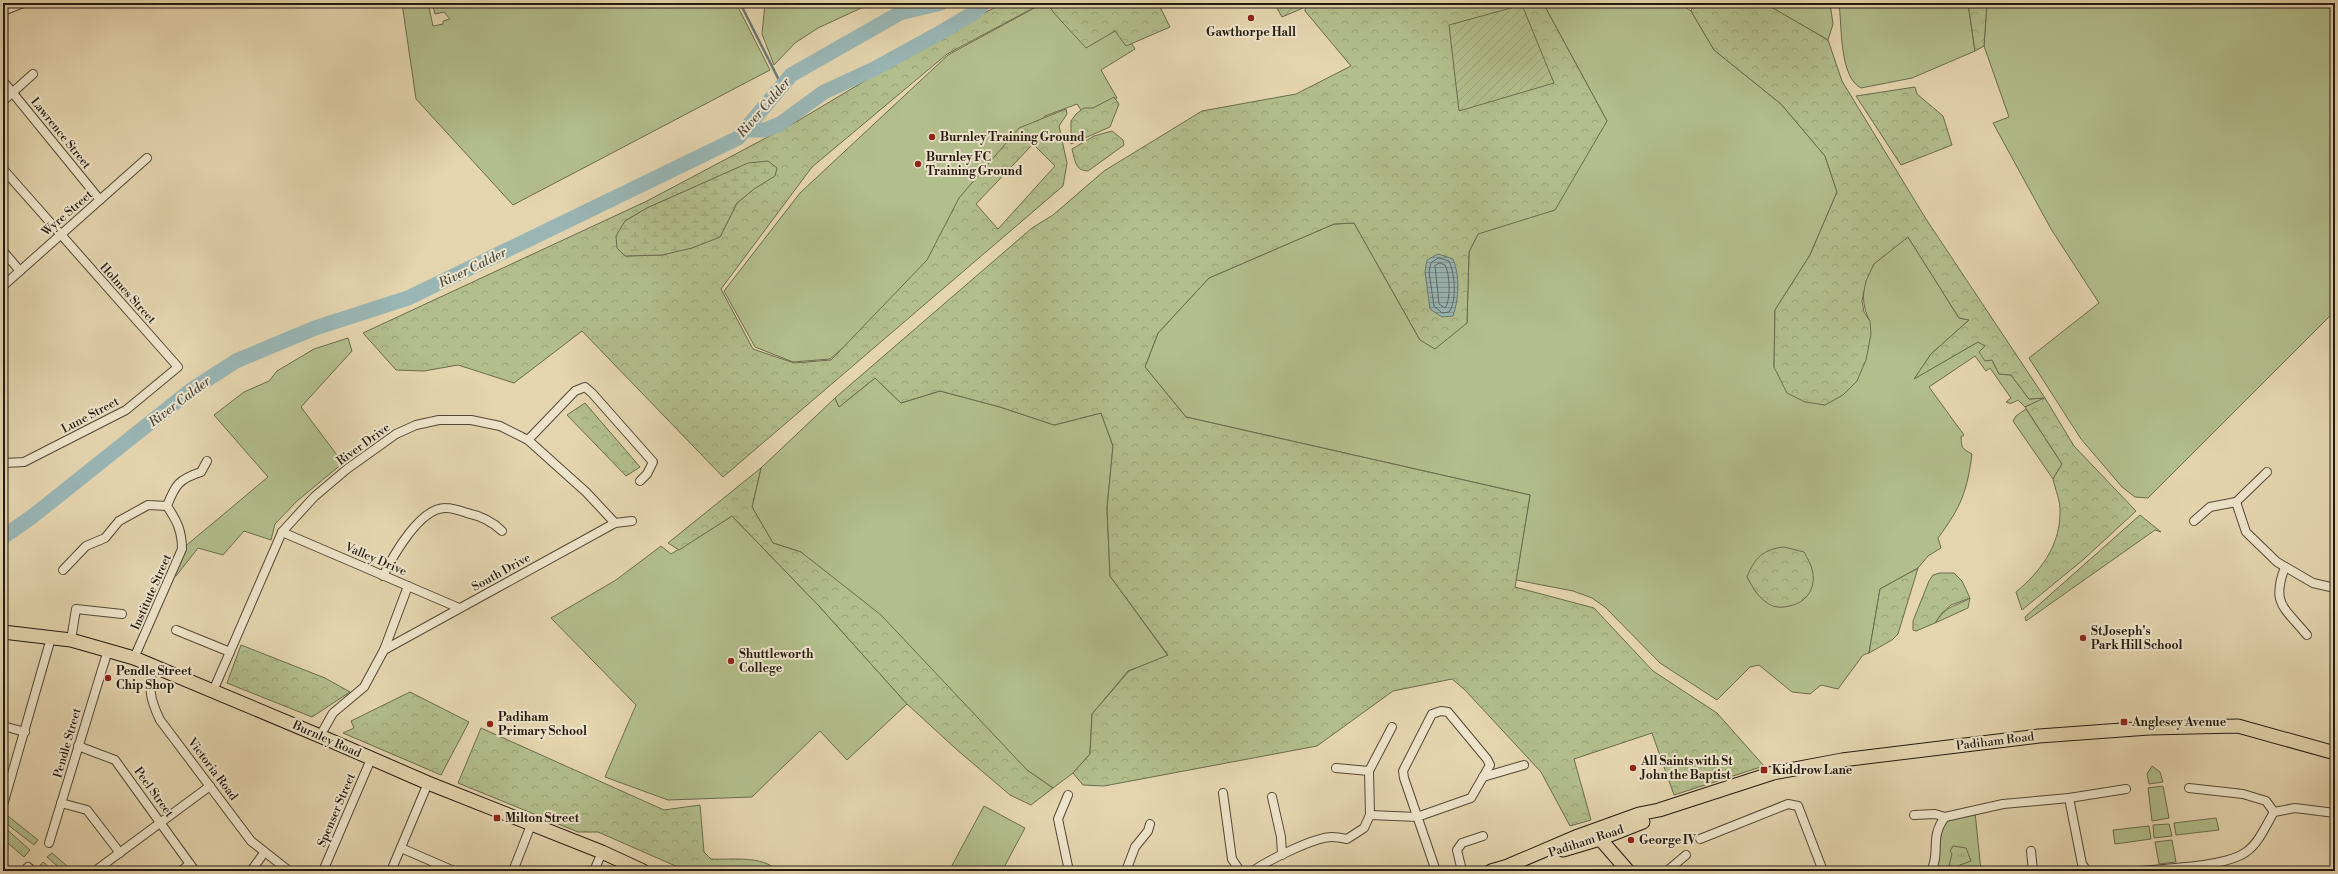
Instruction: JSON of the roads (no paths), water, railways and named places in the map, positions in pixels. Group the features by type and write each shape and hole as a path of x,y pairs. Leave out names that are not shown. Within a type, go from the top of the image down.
{"main road":[{"name":"Burnley Road","path":"3,632 71,640 108,650 153,665 428,783 602,852 643,871"},
{"name":"Padiham Road","path":"1491,871 1510,866 1596,834 1644,821 1659,810 1774,773 1805,767 2039,736 2149,728 2238,726 2335,753"},
{"path":"1596,834 1628,871"}],"street":[{"path":"3,11 23,3"},
{"path":"3,101 33,74"},
{"name":"Lawrence Street","path":"3,81 100,200"},
{"name":"Wyre Street","path":"3,286 148,158"},
{"name":"Holmes Street","path":"3,169 59,235 178,367"},
{"path":"3,251 20,271"},
{"name":"Lune Street","path":"3,463 24,462 126,410 178,367"},
{"path":"528,440 575,391 585,387 653,462 647,474 640,481"},
{"name":"River Drive","path":"213,691 282,532 314,497 347,469 396,434 416,425 439,420 471,420 500,426 528,440 586,492 615,524"},
{"path":"63,570 86,546 105,538 119,521 148,505 167,506 172,492 180,481 201,472 207,461"},
{"path":"2194,521 2210,507 2236,502 2267,472"},
{"path":"2236,502 2246,532 2276,562 2313,583 2335,588"},
{"name":"Institute Street","path":"134,658 182,549 182,537 178,522 167,506"},
{"path":"383,576 401,545 414,528 432,512 446,508 477,516 493,523 502,531"},
{"name":"South Drive","path":"384,650 615,524 632,521"},
{"name":"Valley Drive","path":"282,532 459,608"},
{"path":"2285,567 2279,584 2278,600 2306,635"},
{"path":"320,736 333,713 364,687 384,650 408,586"},
{"path":"71,640 76,609 122,614"},
{"path":"176,630 230,652"},
{"path":"3,805 51,638"},
{"name":"Pendle Street","path":"49,843 108,650"},
{"name":"Victoria Road","path":"153,665 150,681 151,700 160,720 251,841 288,871"},
{"path":"1370,815 1417,817 1471,798 1490,765 1487,759 1448,712 1441,711 1432,714 1403,771 1417,817 1436,871"},
{"path":"3,726 25,732"},
{"path":"1253,871 1282,854 1331,836 1347,839 1364,828 1370,815 1370,771 1392,727"},
{"name":"Peel Street","path":"78,746 115,760 196,871"},
{"name":"Spenser Street","path":"323,871 371,759"},
{"path":"1483,777 1524,765"},
{"path":"1336,768 1370,771"},
{"path":"391,871 428,783"},
{"path":"95,871 210,786"},
{"path":"2189,788 2243,794 2266,801 2274,812"},
{"path":"1914,815 1935,814 1945,818 2003,804 2069,798 2126,789"},
{"path":"1223,793 1232,859 1240,871"},
{"path":"1068,795 1058,819 1069,871"},
{"path":"1272,797 1281,837 1282,854"},
{"path":"2069,798 2082,864 2087,871"},
{"path":"61,803 87,810 120,852"},
{"path":"1700,839 1788,804 1798,806 1822,871"},
{"path":"2140,871 2171,870 2230,860 2246,852 2256,842 2274,812 2295,808 2335,813"},
{"path":"1931,871 1935,862 1936,834 1945,818"},
{"path":"1126,871 1135,847 1148,831 1150,824"},
{"path":"513,871 531,825"},
{"path":"1462,871 1457,850 1462,843 1483,836"},
{"path":"401,848 454,871"},
{"path":"2030,851 2033,871"},
{"path":"594,871 602,852"},
{"path":"251,871 264,853"},
{"path":"1666,871 1686,855"},
{"path":"181,871 190,864"}],"water":[{"path":"1438,254 1453,259 1457,272 1457,302 1453,316 1442,317 1430,309 1425,272 1427,260"}],"waterway":[{"path":"740,3 782,86"},
{"name":"River Calder","path":"3,537 33,516 191,390 236,361 315,328 408,298 738,138 791,75 900,13 941,3"},
{"path":"745,130 765,130 780,124 824,92 874,69 945,30 975,12 984,3"}],"place":[{"name":"Gawthorpe Hall","path":"1251,18"},
{"name":"Burnley Training Ground","path":"932,137"},
{"name":"Burnley FC Training Ground","path":"918,164"},
{"name":"St Joseph's Park Hill School","path":"2083,638"},
{"name":"Shuttleworth College","path":"731,661"},
{"name":"Pendle Street Chip Shop","path":"108,678"},
{"name":"Anglesey Avenue","path":"2124,722"},
{"name":"Padiham Primary School","path":"490,724"},
{"name":"All Saints with St John the Baptist","path":"1633,768"},
{"name":"Kiddrow Lane","path":"1764,770"},
{"name":"Milton Street","path":"497,818"},
{"name":"George IV","path":"1631,840"}]}
